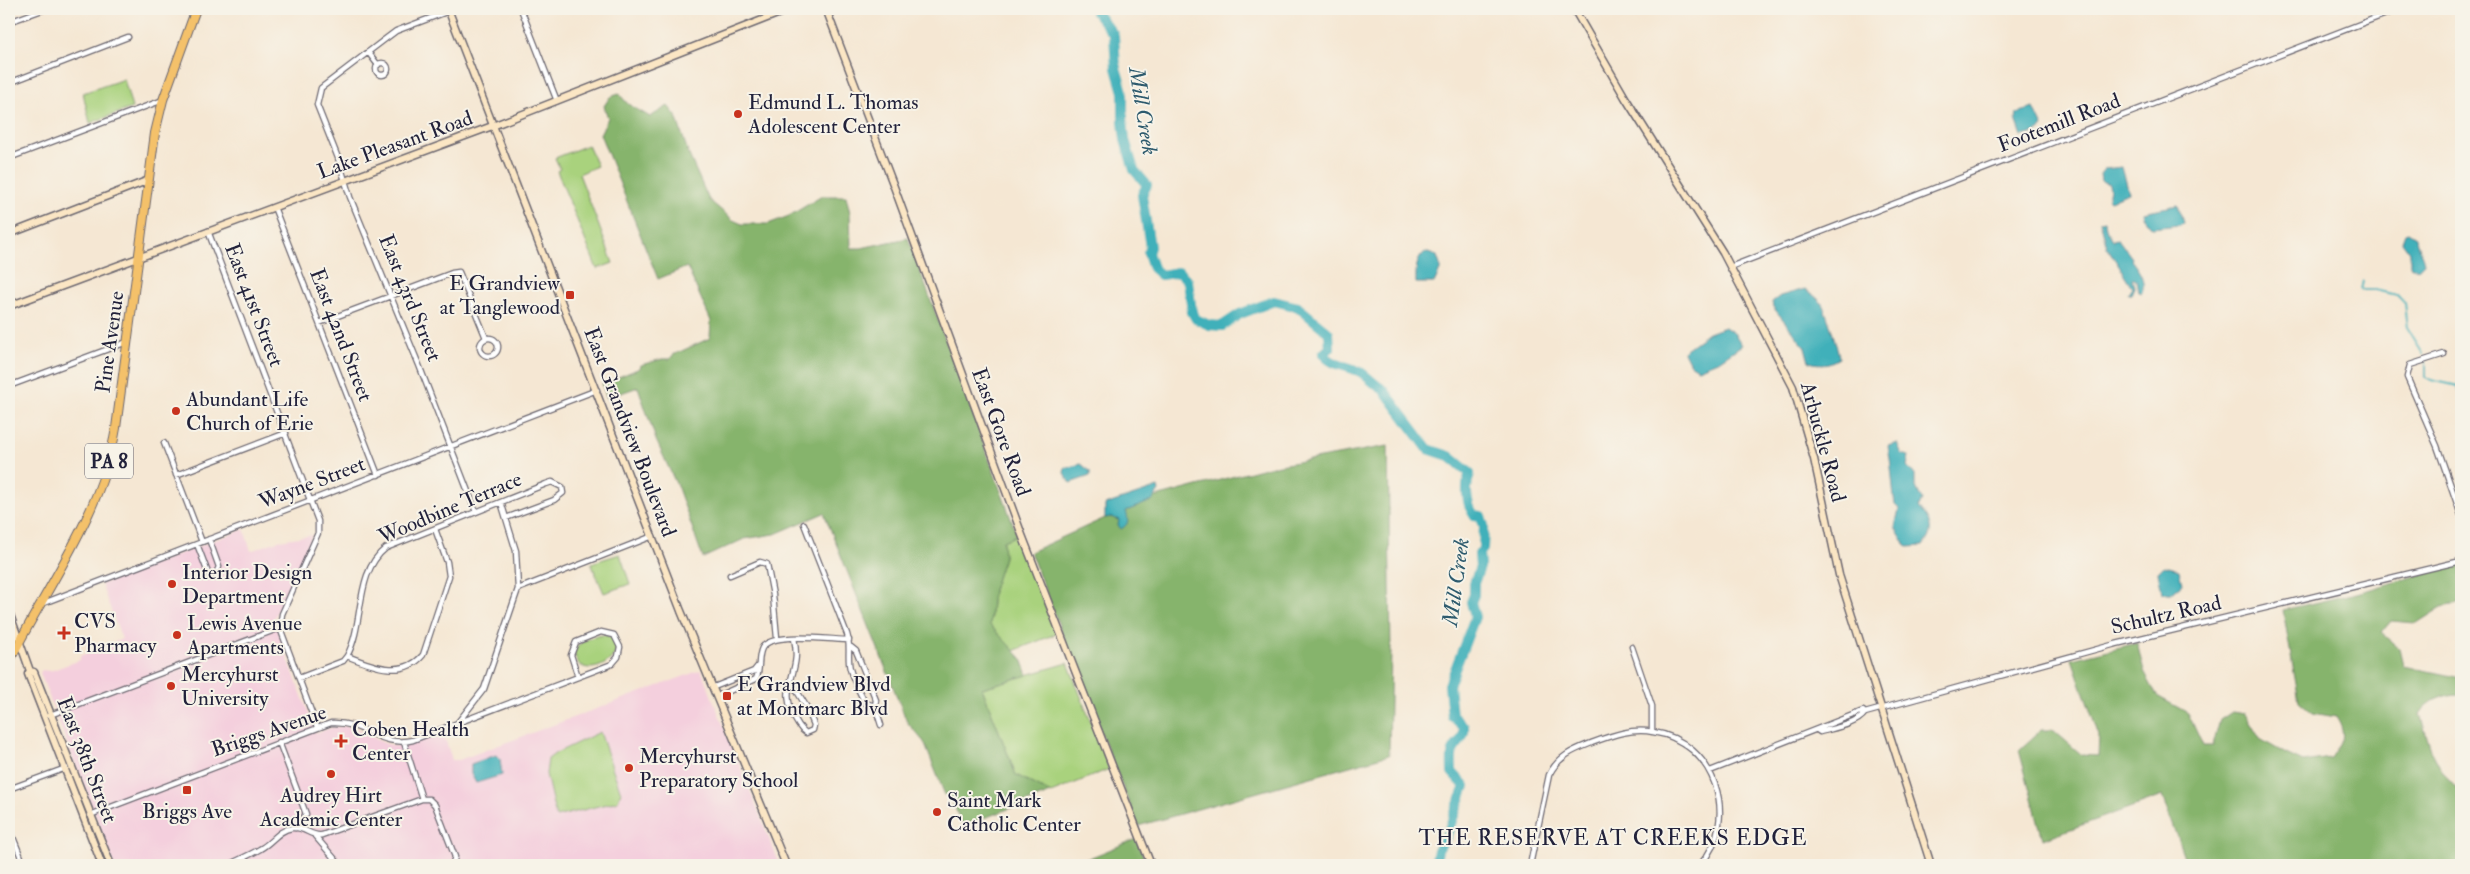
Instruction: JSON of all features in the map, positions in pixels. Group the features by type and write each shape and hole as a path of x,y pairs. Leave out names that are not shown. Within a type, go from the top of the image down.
{"main road":[{"name":"Pine Avenue","path":"9,662 92,507 106,471 116,428 149,180 163,100 196,9"}],"street":[{"path":"9,22 44,9"},
{"path":"521,9 556,101"},
{"name":"Lake Pleasant Road","path":"9,306 495,125 790,9"},
{"name":"East Gore Road","path":"826,9 894,184 1019,527 1151,865"},
{"name":"Arbuckle Road","path":"1574,9 1626,98 1730,267 1782,364 1797,398 1814,459 1838,575 1931,865"},
{"name":"Footemill Road","path":"1730,267 2399,9"},
{"path":"378,65 368,52 396,31 449,10"},
{"name":"East Grandview Boulevard","path":"449,10 691,635 718,696 786,865"},
{"path":"9,83 128,37"},
{"name":"East 43rd Street","path":"368,52 320,88 317,105 476,512"},
{"path":"9,158 163,100"},
{"path":"9,234 149,180"},
{"name":"East 42nd Street","path":"274,206 378,475"},
{"name":"East 41st Street","path":"208,231 318,517 318,530 282,614 280,628"},
{"path":"319,323 392,297 452,272 458,272 486,338"},
{"path":"486,338 492,338 496,342 497,350 493,354 485,355 482,352 480,344 486,338"},
{"path":"9,386 127,342"},
{"path":"2444,354 2410,365 2407,377 2440,454 2461,515"},
{"name":"Wayne Street","path":"39,605 597,390"},
{"path":"176,475 286,433"},
{"path":"164,443 208,573 215,575 219,567 209,539"},
{"name":"Woodbine Terrace","path":"347,656 368,572 378,554 386,548 434,528 552,482 558,484 563,490 560,497 554,500 506,518"},
{"path":"459,722 484,689 518,589 518,563 501,502"},
{"path":"804,524 849,640 851,647 848,654 853,677 865,703 875,706"},
{"path":"299,678 342,661 347,656 376,665 400,669 413,665 422,655 449,576 447,562 434,528"},
{"path":"518,589 653,536"},
{"name":"Schultz Road","path":"1710,771 1818,730 1820,732 1850,723 1862,718 1865,713 2116,644 2461,561"},
{"path":"730,575 760,562 767,564 773,595 777,638"},
{"name":"East 38th Street","path":"9,615 20,640 30,671 28,674 102,865"},
{"path":"45,716 280,628 317,727"},
{"path":"422,800 404,742 578,677 615,662 620,647 614,635 603,631 576,642 572,657 578,677"},
{"path":"718,696 753,681 758,676 764,646 777,638 849,640"},
{"path":"792,683 813,721 813,730 806,733 798,725 790,705 789,689 792,683 797,656 794,638"},
{"path":"851,647 856,650 876,700 875,706 881,725"},
{"path":"1632,647 1652,706 1652,732"},
{"path":"714,687 754,671 759,665"},
{"name":"East 38th Street","path":"30,671 34,672 53,714 111,865"},
{"name":"Briggs Avenue","path":"84,817 331,723 350,723 386,740 404,742"},
{"path":"1530,865 1549,775 1558,761 1574,750 1634,730 1652,732 1681,742 1698,755 1710,771 1718,792 1720,822 1712,848 1700,865"},
{"path":"228,865 260,849 279,833 295,828 306,814 279,742"},
{"path":"9,790 72,765"},
{"path":"295,828 314,835 322,835 422,800 429,800 434,805 455,857 452,865"},
{"path":"9,827 24,865"},
{"path":"314,835 340,865"}],"shaded area":[{"name":"Mercyhurst University","path":"244,529 251,551 280,540 312,535 287,594 273,619 316,733 333,727 345,726 355,728 384,743 396,746 443,732 452,760 459,760 701,670 780,865 114,865 40,673 42,670 50,671 80,660 80,656 122,639 101,584"}],"green space":[{"path":"124,79 132,108 90,123 83,93"},
{"path":"619,94 628,104 650,117 668,106 676,116 689,155 709,200 733,220 742,224 768,224 789,216 822,196 846,196 850,213 851,248 861,248 908,238 1017,535 1003,541 1004,557 993,590 990,625 1022,659 1028,675 982,688 1016,775 1051,793 968,824 961,823 953,802 945,795 924,742 907,722 824,513 775,534 744,539 703,558 678,488 656,440 638,387 607,398 602,384 640,368 641,365 662,359 670,359 673,355 710,338 711,321 687,267 658,279 600,134 608,118 604,106 610,97"},
{"path":"588,145 597,166 579,174 613,263 597,269 557,171 560,169 555,158"},
{"path":"1388,446 1391,649 1389,755 1138,826 1030,552 1105,518 1111,517 1119,520 1126,511 1156,497 1269,467"},
{"path":"1017,535 1056,634 1013,651 990,625 993,590 1004,557 1003,541"},
{"path":"620,554 630,584 604,593 591,563"},
{"path":"2458,564 2461,566 2461,603 2442,607 2417,623 2391,621 2381,633 2400,649 2404,666 2461,678 2461,694 2449,695 2438,699 2423,709 2420,714 2431,750 2443,773 2461,792 2461,865 2187,865 2162,796 2043,839 2019,750 2041,730 2053,730 2082,755 2098,756 2099,736 2072,659 2137,643 2144,672 2157,696 2188,713 2203,746 2213,746 2220,720 2232,712 2245,714 2260,739 2303,762 2331,758 2341,743 2342,729 2336,717 2313,713 2299,701 2283,610 2357,593"},
{"path":"603,635 612,638 617,643 613,657 598,667 589,668 579,665 574,654 578,646 589,638"},
{"path":"1068,663 1109,769 1051,793 1016,775 982,688"},
{"path":"600,732 621,793 618,801 556,817 546,774 548,759 556,753"},
{"path":"1136,839 1147,865 1072,865"}],"water":[{"path":"2034,108 2043,127 2035,133 2022,136 2016,119 2017,113"},
{"path":"2122,167 2129,193 2110,200 2108,198 2109,184 2101,181 2100,174 2104,169"},
{"path":"2178,205 2183,222 2179,225 2152,228 2142,216 2143,212"},
{"path":"2105,220 2106,228 2112,240 2118,239 2132,258 2131,260 2141,275 2143,288 2141,293 2138,291 2136,280 2132,278 2134,287 2131,294 2128,294 2132,287 2107,247 2100,221"},
{"path":"2408,232 2416,237 2423,259 2424,263 2418,269 2410,266 2410,252 2402,241 2405,233"},
{"path":"1425,252 1437,256 1441,268 1434,283 1416,283 1418,262"},
{"path":"1805,289 1823,305 1835,339 1839,358 1828,363 1809,362 1805,347 1773,307 1772,302 1780,296"},
{"path":"1725,327 1735,334 1742,345 1720,360 1698,369 1690,364 1684,352 1686,349 1708,333"},
{"path":"1897,443 1902,454 1909,456 1907,466 1915,475 1915,485 1922,500 1919,507 1929,522 1929,536 1923,546 1907,547 1895,527 1899,509 1895,505 1888,446"},
{"path":"1081,464 1090,471 1090,476 1070,483 1064,473 1065,468"},
{"path":"1158,487 1159,491 1152,501 1126,511 1127,523 1121,529 1118,525 1119,520 1111,517 1105,518 1105,505"},
{"path":"2164,566 2179,570 2182,584 2171,593 2162,593 2158,572"},
{"path":"496,755 500,759 502,775 476,783 471,774 471,764"}],"waterway":[{"name":"Mill Creek","path":"1096,9 1095,11 1114,35 1116,68 1123,92 1125,140 1134,170 1147,185 1142,195 1150,247 1148,253 1153,268 1161,275 1179,272 1188,281 1192,312 1196,319 1209,325 1222,326 1240,314 1274,301 1298,307 1329,333 1330,348 1323,354 1327,358 1336,364 1362,373 1384,390 1428,449 1449,456 1470,473 1467,489 1468,500 1474,515 1481,516 1484,526 1483,549 1479,554 1480,567 1474,583 1474,595 1471,602 1475,617 1449,685 1452,716 1464,727 1462,738 1453,751 1452,772 1465,786 1446,837 1438,850 1435,865"},
{"name":"Mill Creek","path":"2363,281 2361,290 2376,290 2397,295 2404,303 2407,328 2423,354"},
{"name":"Mill Creek","path":"2426,362 2426,377 2431,380 2458,386 2461,395"}],"place":[{"name":"Edmund L. Thomas Adolescent Center","path":"738,114"},
{"name":"E Grandview at Tanglewood","path":"570,295"},
{"name":"Abundant Life Church of Erie","path":"176,411"},
{"name":"Interior Design Department","path":"172,584"},
{"name":"CVS Pharmacy","path":"64,633"},
{"name":"Lewis Avenue Apartments","path":"177,635"},
{"name":"Mercyhurst University","path":"171,686"},
{"name":"E Grandview Blvd at Montmarc Blvd","path":"727,696"},
{"name":"Coben Health Center","path":"341,741"},
{"name":"Mercyhurst Preparatory School","path":"629,768"},
{"name":"Audrey Hirt Academic Center","path":"331,774"},
{"name":"Briggs Ave","path":"187,790"},
{"name":"Saint Mark Catholic Center","path":"937,812"}],"district":[{"name":"THE RESERVE AT CREEKS EDGE","path":"1613,838"}]}
